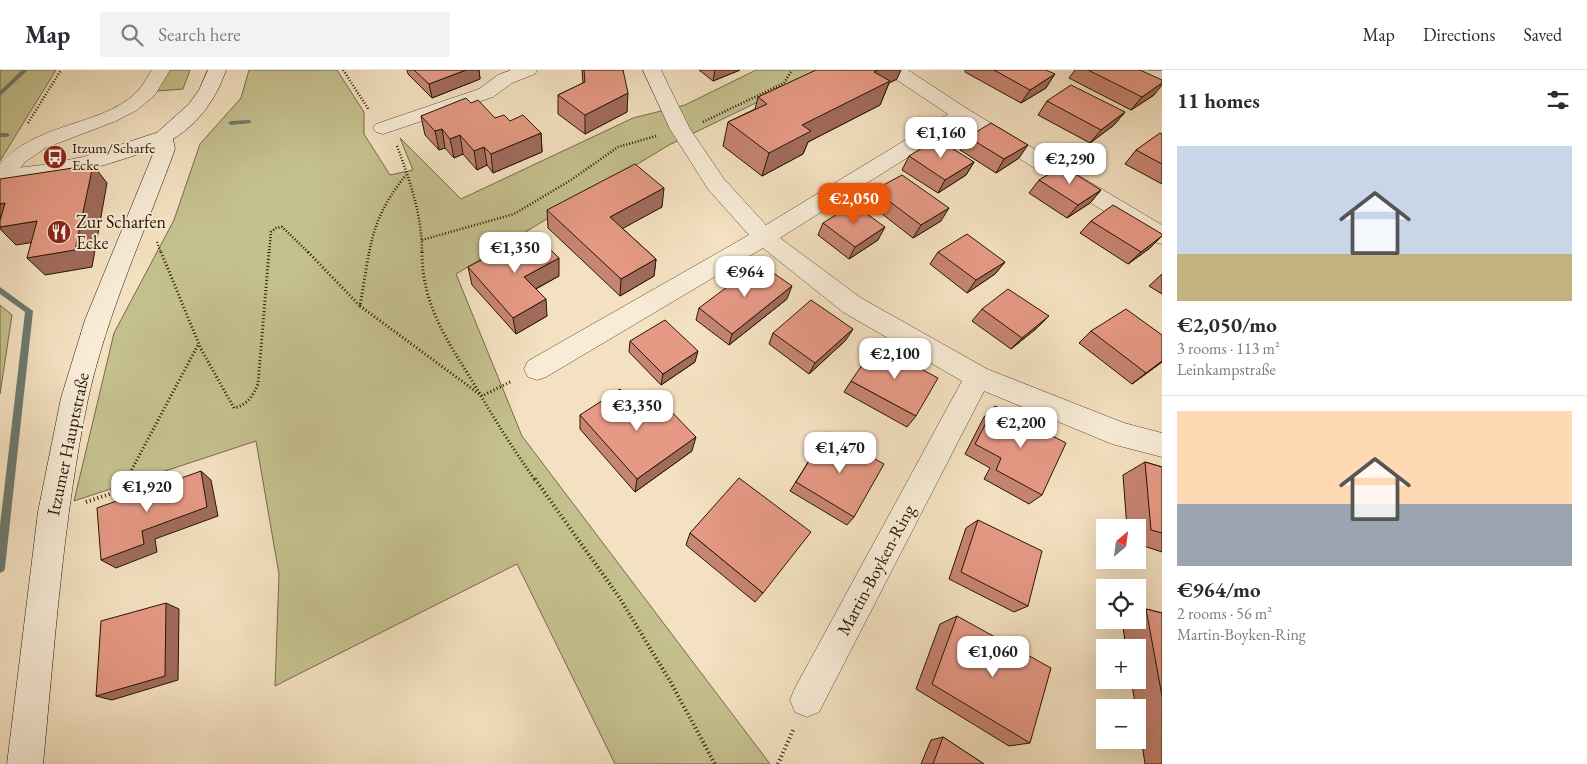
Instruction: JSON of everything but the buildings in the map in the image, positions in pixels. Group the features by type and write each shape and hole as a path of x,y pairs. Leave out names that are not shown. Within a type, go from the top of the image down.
{"street":[{"path":"3,173 32,147 51,136 132,106 146,95 161,70"},
{"path":"3,173 32,174 74,166 141,146 162,136 188,119 197,109 211,87 217,70"},
{"path":"382,128 486,93 500,74 528,70"},
{"path":"652,70 680,129 716,184 764,237 852,304 978,377 1122,435 1162,446"},
{"path":"895,70 962,114 1162,236"},
{"path":"1145,70 1162,79"},
{"path":"537,369 764,237 962,114"},
{"name":"Itzumer Hauptstraße","path":"26,764 53,512 75,398 98,320 164,149 162,136"},
{"name":"Martin-Boyken-Ring","path":"807,700 978,377"}],"path":[{"path":"3,173 17,142 60,70"},
{"path":"343,70 372,116 397,144 406,175 415,196 422,240 422,274 430,303 442,331 508,442 618,597 670,681 715,764"},
{"path":"422,240 514,214 571,180 618,147 695,126 784,82 792,70"},
{"path":"360,306 373,230 389,196 406,175"},
{"path":"132,234 154,236 200,343 225,395 234,408 242,407 252,396 258,384 272,232 276,228 282,227 360,306 482,396"},
{"path":"53,512 110,494 131,471 200,343"},
{"path":"482,396 537,369"},
{"path":"778,764 807,700"}],"shaded area":[{"path":"0,70 56,70 0,161"},
{"path":"165,70 190,70 183,89 157,91"},
{"path":"249,70 337,70 364,112 364,134 390,175 413,170 400,138 461,199 633,118 685,105 756,70 824,70 669,145 456,274 522,436 770,764 615,764 517,564 275,686 279,574 256,441 74,501 114,333 174,220 200,144 241,98"},
{"path":"0,305 12,315 0,394"}],"waterway":[{"path":"0,94 25,70"},
{"path":"231,123 249,122"},
{"path":"0,135 7,135"},
{"path":"0,290 29,311 0,568"}],"place":[{"name":"Itzum/Scharfe Ecke","path":"55,157"},
{"name":"Zur Scharfen Ecke","path":"59,232"}]}
